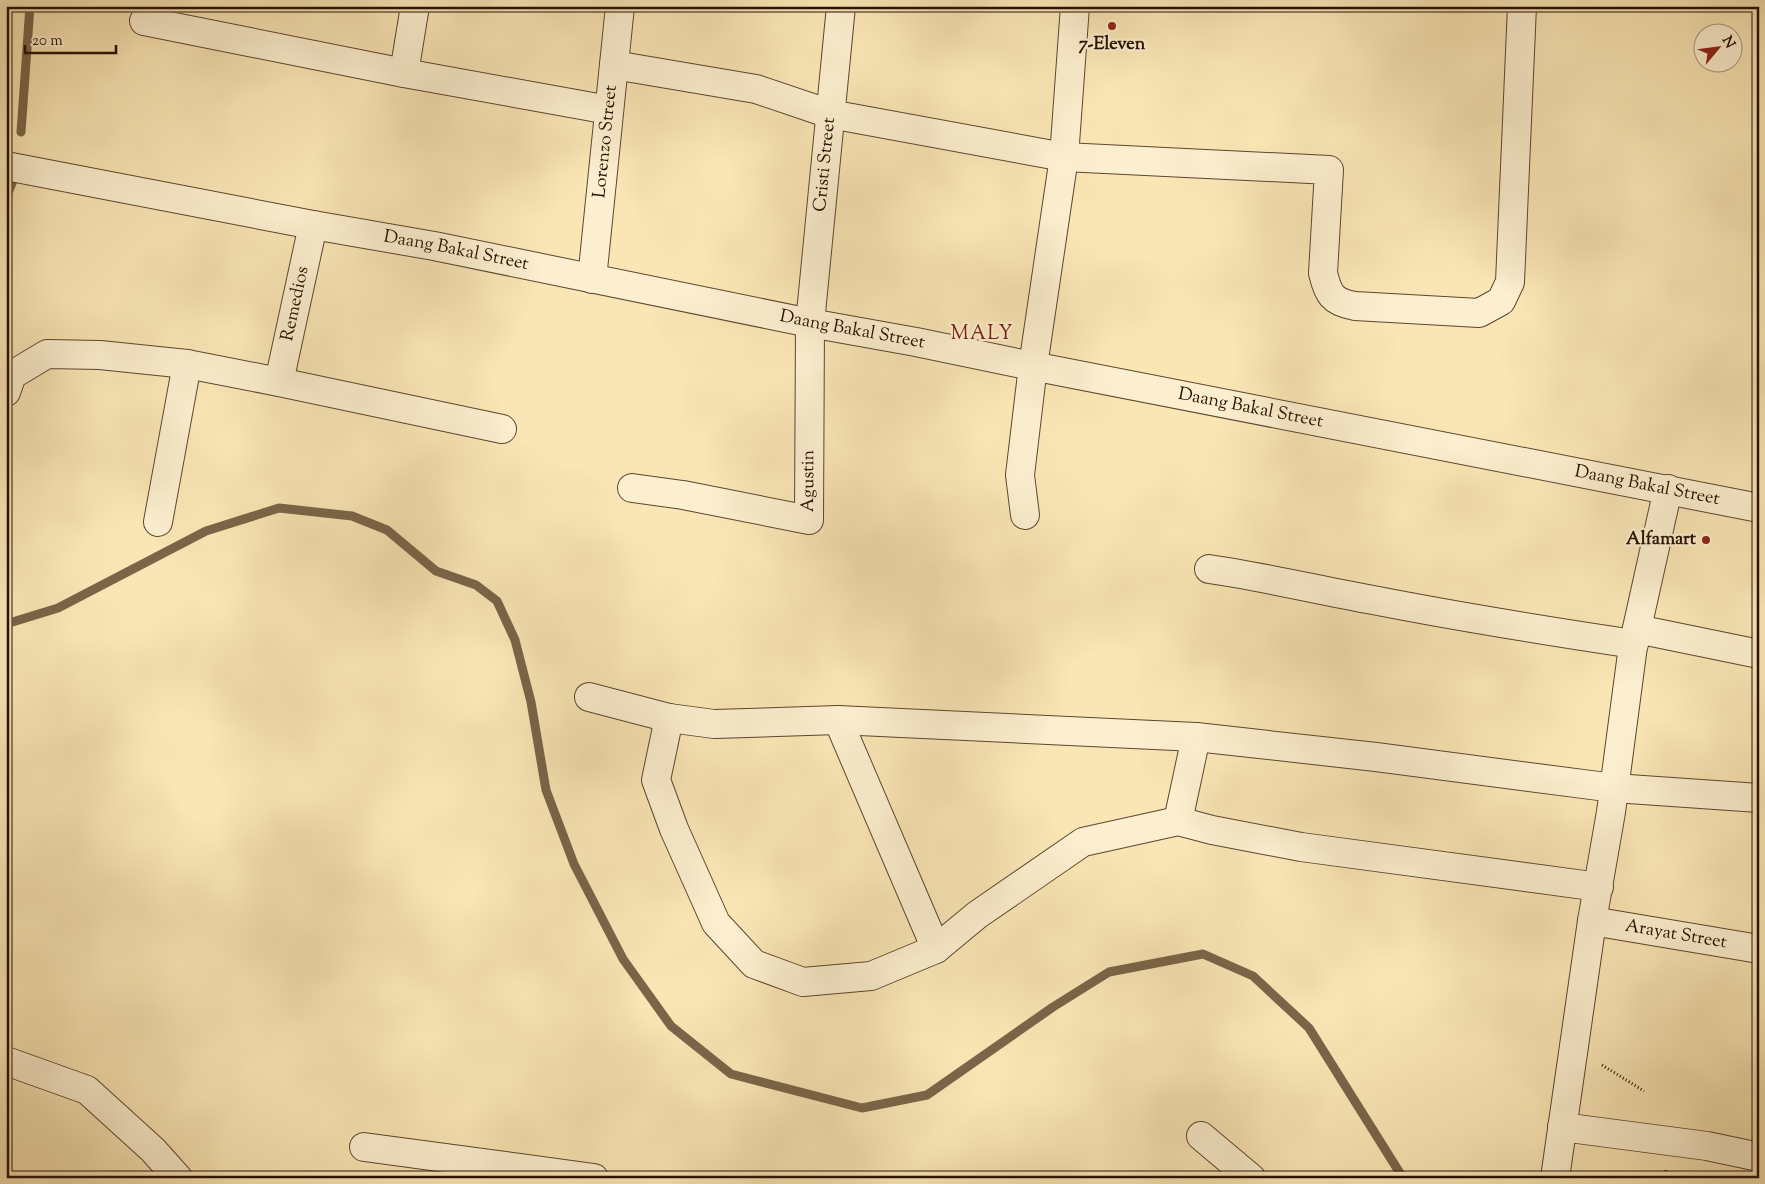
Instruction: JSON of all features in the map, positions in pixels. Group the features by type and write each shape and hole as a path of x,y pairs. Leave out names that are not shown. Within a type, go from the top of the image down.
{"street":[{"path":"404,73 415,6"},
{"name":"Lorenzo Street","path":"592,279 620,6"},
{"name":"Cristi Street","path":"810,323 841,6"},
{"path":"1025,515 1020,475 1033,366 1064,157 1075,6"},
{"path":"614,64 756,89 830,114 1064,157 1329,170 1323,273 1326,286 1332,297 1342,304 1355,306 1479,313 1500,301 1510,282 1522,6"},
{"path":"144,21 404,73 609,110"},
{"name":"Daang Bakal Street","path":"8,166 312,225 434,246 810,323 916,342 1759,508"},
{"name":"Remedios","path":"279,382 312,225"},
{"name":"Agustin","path":"632,488 683,495 809,520 810,323"},
{"path":"6,392 12,375 47,354 100,355 187,364 502,429"},
{"path":"158,522 187,364"},
{"path":"1555,1178 1636,637 1668,489"},
{"path":"1209,569 1259,576 1476,620 1636,637 1759,654"},
{"path":"589,697 669,718 714,724 838,720 1196,737 1376,757 1614,788 1759,798"},
{"path":"669,718 656,780 674,829 716,923 754,964 803,982 871,976 936,949 992,905 1083,842 1178,821 1212,830 1301,847 1598,887"},
{"path":"838,720 936,949"},
{"path":"1178,821 1196,737"},
{"name":"Arayat Street","path":"1592,921 1759,949"},
{"path":"6,1061 87,1090 153,1150 178,1178"},
{"path":"1562,1127 1707,1146 1759,1157"},
{"path":"1201,1136 1251,1178"},
{"path":"364,1147 594,1178"}],"path":[{"path":"1573,1056 1599,1064 1644,1090"}],"waterway":[{"path":"21,132 30,6"},
{"path":"6,198 14,178"},
{"path":"6,624 58,608 206,531 279,508 352,516 387,530 436,571 476,585 497,601 515,640 531,702 546,790 574,864 623,959 671,1026 731,1074 862,1108 927,1095 1053,1007 1109,972 1203,954 1253,976 1309,1028 1403,1178"}],"place":[{"name":"7-Eleven","path":"1112,26"},
{"name":"Alfamart","path":"1706,540"}],"district":[{"name":"MALY","path":"982,334"}]}
